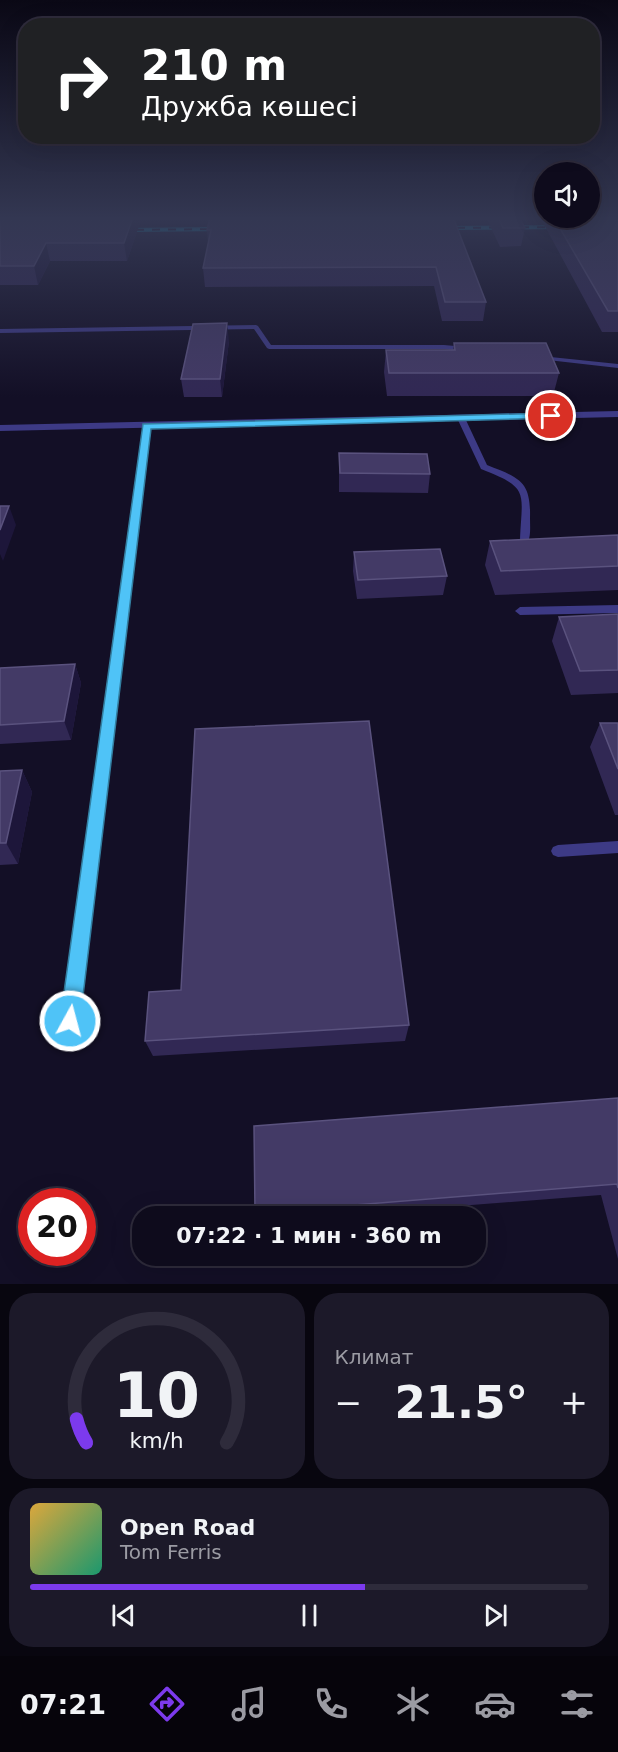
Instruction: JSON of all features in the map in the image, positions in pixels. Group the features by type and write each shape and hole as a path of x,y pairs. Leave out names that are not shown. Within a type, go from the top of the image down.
{"street":[{"path":"0,428 618,414"}],"lane":[{"path":"0,331 256,327 270,347 444,347 479,351"},
{"path":"537,357 618,366"},
{"path":"461,418 484,467 518,481 525,490 525,540"},
{"path":"70,1021 147,426"},
{"path":"520,611 618,609"},
{"path":"558,851 618,847"}],"building":[{"path":"439,277 476,277 486,302 445,302"},
{"path":"588,277 618,277 618,311 608,311"},
{"path":"227,323 220,379 181,379 193,324"},
{"path":"454,343 546,343 559,373 389,373 386,350 455,350"},
{"path":"339,453 427,454 430,474 340,473"},
{"path":"0,506 9,506 0,530"},
{"path":"618,535 618,566 501,571 490,541"},
{"path":"440,549 447,576 358,580 354,552"},
{"path":"618,614 618,670 580,671 559,617"},
{"path":"75,664 64,721 0,725 0,668"},
{"path":"369,721 409,1025 145,1041 149,992 181,990 195,729"},
{"path":"600,723 618,723 618,769"},
{"path":"22,770 6,843 0,843 0,771"},
{"path":"618,1098 618,1188 617,1184 342,1206 255,1206 254,1126"}],"route":[{"path":"70,1021 147,426 551,416"}]}
